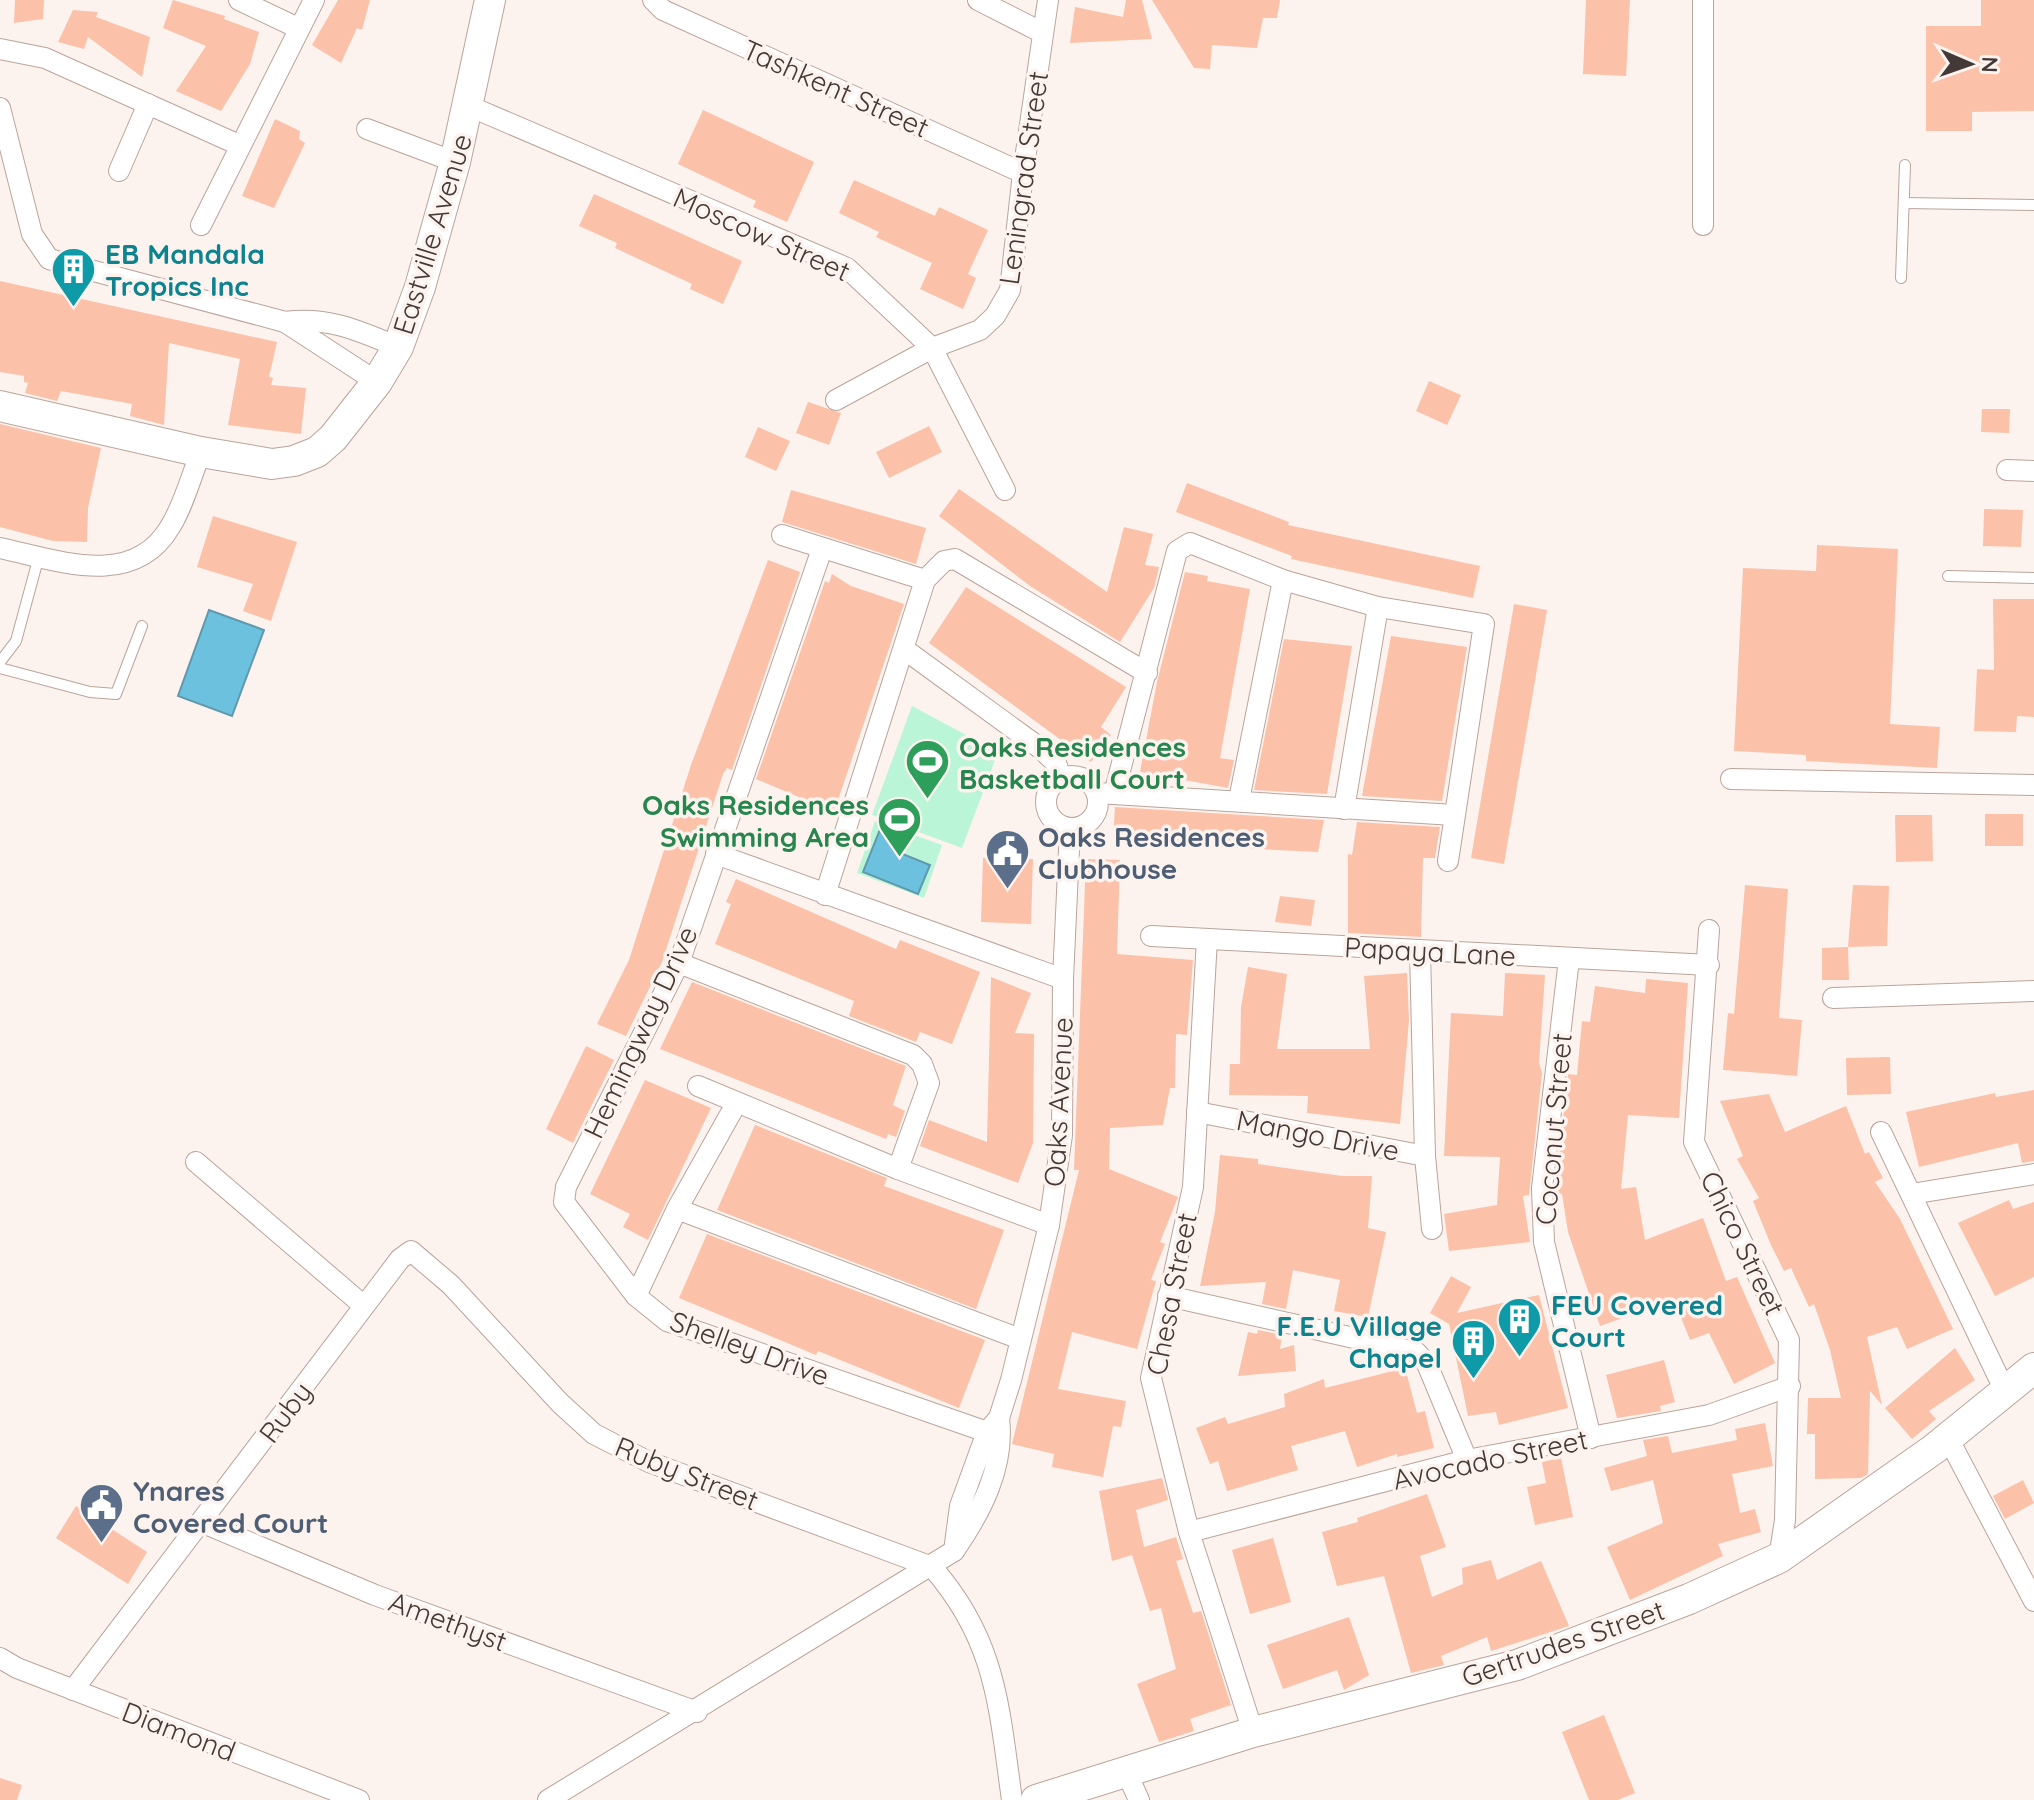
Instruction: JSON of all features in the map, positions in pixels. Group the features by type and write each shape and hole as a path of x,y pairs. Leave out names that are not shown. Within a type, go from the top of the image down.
{"street":[{"path":"239,0 298,28"},
{"path":"201,225 314,0"},
{"name":"Eastville Avenue","path":"0,406 201,452 272,464 294,461 317,452 333,438 377,382 398,347 420,287 455,162 490,0"},
{"name":"Tashkent Street","path":"653,0 663,10 1023,173"},
{"path":"978,0 1043,33"},
{"name":"Leningrad Street","path":"836,400 932,348 980,330 1005,301 1010,290 1048,0"},
{"path":"1703,0 1703,225"},
{"path":"0,49 45,58 239,145"},
{"path":"119,171 148,104"},
{"name":"Moscow Street","path":"469,106 847,268 932,348 1005,490"},
{"path":"0,108 32,234 49,259 285,322 377,382"},
{"path":"367,129 455,162"},
{"path":"285,322 311,318 342,324 398,347"},
{"path":"0,548 105,567 147,554 170,527 201,452"},
{"path":"2007,470 2034,471"},
{"path":"782,535 925,580"},
{"path":"1448,861 1484,624 1378,607 1283,580 1190,543 1177,551 1147,673 1106,793 1090,822 1070,828 1061,825 1048,811 1048,791 1061,778 1083,777 1106,793 1454,815"},
{"name":"Hemingway Drive","path":"564,1195 679,963 822,549"},
{"path":"825,895 925,580 948,560 955,559 1147,673"},
{"path":"1239,800 1283,580"},
{"path":"1344,809 1378,607"},
{"path":"904,649 1040,748 1056,763 1061,778"},
{"path":"1731,779 2034,785"},
{"name":"Oaks Avenue","path":"548,1800 932,1567 954,1551 982,1511 1002,1441 993,1425 1020,1339 1049,1225 1062,1135 1063,979 1070,828"},
{"path":"716,854 1063,979"},
{"name":"Chico Street","path":"1709,930 1709,965 1694,1142 1789,1340 1785,1520 1779,1558"},
{"name":"Papaya Lane","path":"1151,936 1709,965"},
{"name":"Chesa Street","path":"1207,939 1193,1187 1151,1378 1189,1532 1230,1652 1253,1732"},
{"name":"Mango Drive","path":"1197,1112 1425,1156 1420,951"},
{"name":"Coconut Street","path":"1569,959 1542,1188 1544,1242 1591,1438"},
{"path":"679,963 913,1055 922,1064 929,1083 898,1169"},
{"path":"1833,998 2034,991"},
{"path":"698,1086 898,1169 1049,1225"},
{"path":"636,1296 677,1209 736,1104"},
{"path":"1881,1132 2005,1391"},
{"path":"1425,1156 1432,1229"},
{"path":"196,1162 364,1306"},
{"path":"1911,1194 2034,1174"},
{"name":"Shelley Drive","path":"564,1195 565,1208 636,1296 667,1321 993,1425"},
{"path":"677,1209 1020,1339"},
{"name":"Ruby","path":"73,1690 400,1259 411,1251"},
{"name":"Ruby Street","path":"411,1251 451,1285 560,1403 594,1434 649,1462 932,1567"},
{"path":"1168,1296 1416,1352 1427,1364 1467,1460"},
{"name":"Gertrudes Street","path":"1036,1800 1253,1732 1517,1665 1689,1599 1779,1558 1948,1438 2034,1368"},
{"name":"Avocado Street","path":"1189,1532 1467,1460 1709,1415 1790,1386"},
{"path":"1948,1438 2034,1601"},
{"name":"Amethyst","path":"201,1522 375,1595 697,1712"},
{"path":"932,1567 954,1592 978,1633 996,1684 1012,1800"},
{"name":"Diamond","path":"0,1658 17,1668 359,1800"},
{"path":"1126,1771 1139,1800"}],"lane":[{"path":"1901,278 1905,165"},
{"path":"1904,203 2034,205"},
{"path":"0,662 16,641 39,556"},
{"path":"1948,576 2034,578"},
{"path":"0,668 90,692 116,694 142,626"}],"green space":[{"name":"Oaks Residences Basketball Court","path":"912,706 998,752 962,848 872,815"},
{"name":"Oaks Residences Swimming Area","path":"875,821 942,845 924,898 857,873"}],"water":[{"path":"209,610 264,630 232,716 178,696"},
{"path":"881,827 901,835 895,851 930,865 918,894 863,872"}],"building":[{"path":"15,0 44,0 43,19 14,23"},
{"path":"173,0 225,16 224,19 259,32 250,64 221,111 176,91 206,46 163,28"},
{"path":"338,0 370,0 362,30 357,28 341,63 312,45"},
{"path":"1126,0 1142,0 1152,39 1070,43 1075,7 1123,17"},
{"path":"1152,0 1280,0 1277,18 1263,18 1257,48 1212,45 1210,69 1194,68"},
{"path":"1586,0 1630,0 1626,76 1583,74"},
{"path":"1981,0 2034,0 2034,111 1972,112 1972,131 1926,131 1926,26 1981,26"},
{"path":"73,10 98,12 96,17 150,37 142,77 88,37 84,49 58,42"},
{"path":"703,110 814,162 787,222 753,207 756,201 678,164"},
{"path":"275,119 300,131 299,139 305,143 274,208 242,196"},
{"path":"854,180 935,216 939,207 988,230 968,274 976,278 963,309 920,289 932,263 876,237 879,232 839,213"},
{"path":"594,194 742,261 723,304 690,289 692,284 615,248 617,243 579,226"},
{"path":"0,281 277,342 269,377 273,378 271,385 306,388 301,434 228,425 240,359 169,343 164,425 130,416 132,404 61,391 57,401 25,393 28,383 24,382 24,376 0,372"},
{"path":"1429,381 1461,395 1447,425 1416,411"},
{"path":"808,402 841,413 829,445 796,433"},
{"path":"1982,409 2010,409 2009,433 1981,432"},
{"path":"0,424 101,448 88,508 87,542 53,541 0,527"},
{"path":"929,426 942,452 889,478 876,452"},
{"path":"758,427 790,441 776,471 745,457"},
{"path":"1187,483 1289,522 1288,525 1480,566 1473,598 1291,559 1292,556 1176,512"},
{"path":"959,489 1107,592 1124,527 1153,534 1145,565 1159,567 1154,588 1120,642 1030,586 939,516"},
{"path":"791,490 926,528 916,564 782,522"},
{"path":"1984,509 2023,510 2021,547 1983,546"},
{"path":"213,516 297,542 271,621 243,611 253,584 197,567"},
{"path":"1817,545 1898,549 1890,724 1940,727 1937,768 1806,761 1806,755 1734,751 1743,568 1816,571"},
{"path":"768,560 800,572 732,770 727,768 723,774 662,962 626,1036 597,1024 629,960 691,765"},
{"path":"1185,572 1208,576 1207,581 1250,589 1220,758 1234,760 1228,788 1140,772 1157,682"},
{"path":"832,574 851,586 904,604 834,812 756,779 825,581 829,583"},
{"path":"966,587 1126,687 1101,727 1111,735 1091,762 929,643"},
{"path":"1993,599 2034,599 2034,717 2017,716 2016,732 1974,731 1977,669 1994,670"},
{"path":"1514,604 1547,610 1504,864 1471,858"},
{"path":"1391,636 1467,647 1442,801 1362,796"},
{"path":"1284,639 1352,646 1327,794 1254,790"},
{"path":"1115,807 1324,820 1318,852 1113,840"},
{"path":"1985,814 2023,814 2023,846 1985,846"},
{"path":"1895,815 1932,815 1933,861 1896,862"},
{"path":"1357,822 1440,827 1435,858 1423,858 1421,937 1348,933 1348,854 1352,855"},
{"name":"Oaks Residences Clubhouse","path":"983,858 1033,859 1031,924 981,922"},
{"path":"1086,859 1120,860 1117,954 1193,960 1187,1035 1176,1034 1175,1088 1170,1088 1163,1125 1110,1128 1109,1169 1178,1197 1160,1242 1165,1244 1151,1280 1156,1281 1137,1349 1072,1332 1058,1389 1126,1401 1121,1427 1113,1426 1103,1477 1052,1467 1054,1454 1012,1444 1079,1170 1074,1170"},
{"path":"736,879 896,949 900,940 980,972 952,1044 920,1032 916,1042 849,1016 854,1001 715,944 731,904 726,902"},
{"path":"1745,885 1788,889 1779,1018 1802,1020 1797,1076 1723,1070 1728,1013 1734,1014"},
{"path":"1853,885 1889,886 1887,946 1848,947"},
{"path":"1280,896 1315,900 1311,926 1275,922"},
{"path":"1848,947 1849,980 1822,980 1822,948"},
{"path":"1248,967 1287,974 1277,1049 1370,1049 1364,976 1407,973 1409,1020 1400,1124 1307,1113 1308,1096 1229,1095 1230,1064 1240,1064 1241,1007"},
{"path":"1505,973 1545,975 1539,1063 1542,1073 1529,1195 1523,1196 1530,1242 1449,1251 1444,1214 1497,1205 1500,1157 1444,1156 1451,1013 1503,1016"},
{"path":"991,977 1031,993 1015,1033 1034,1034 1033,1143 1018,1183 920,1146 929,1120 987,1142"},
{"path":"1646,979 1688,983 1679,1118 1628,1115 1621,1189 1636,1187 1645,1240 1703,1218 1726,1281 1737,1277 1775,1363 1734,1384 1709,1333 1690,1340 1674,1300 1600,1326 1568,1232 1562,1194 1555,1194 1568,1074 1577,1075 1582,1021 1590,1022 1595,986 1645,993"},
{"path":"692,982 906,1066 893,1105 905,1111 896,1137 888,1134 886,1139 660,1049"},
{"path":"586,1046 614,1060 573,1143 546,1129"},
{"path":"1890,1057 1891,1094 1847,1095 1846,1058"},
{"path":"645,1080 711,1108 648,1240 623,1227 630,1214 590,1194"},
{"path":"2034,1090 2034,1161 2022,1163 2018,1143 1919,1167 1906,1112 1995,1093 1996,1097"},
{"path":"1769,1094 1785,1132 1846,1106 1865,1154 1869,1152 1883,1178 1875,1182 1900,1219 1953,1329 1907,1349 1897,1327 1867,1337 1882,1405 1870,1391 1868,1474 1861,1478 1815,1479 1815,1434 1807,1434 1808,1398 1841,1398 1830,1350 1814,1304 1809,1307 1791,1268 1784,1271 1771,1245 1753,1201 1759,1198 1737,1159 1743,1156 1720,1101"},
{"path":"755,1125 887,1178 884,1186 1004,1230 976,1309 717,1210"},
{"path":"1220,1155 1258,1159 1258,1164 1342,1176 1372,1176 1368,1228 1386,1232 1368,1317 1334,1311 1340,1280 1293,1270 1286,1309 1262,1304 1266,1282 1200,1286 1215,1212"},
{"path":"2009,1200 2013,1209 2034,1202 2034,1277 1995,1296 1958,1223"},
{"path":"707,1234 985,1340 959,1408 818,1351 816,1355 679,1298"},
{"name":"FEU Covered Court","path":"1451,1276 1471,1287 1457,1313 1539,1295 1568,1408 1499,1425 1496,1412 1468,1416 1449,1324 1430,1313"},
{"path":"1258,1330 1282,1335 1280,1349 1294,1345 1296,1371 1238,1376 1248,1332 1257,1334"},
{"path":"1955,1348 1975,1380 1929,1411 1936,1419 1912,1439 1885,1408"},
{"path":"1664,1360 1675,1402 1660,1406 1661,1411 1617,1418 1606,1375"},
{"path":"1405,1368 1417,1413 1425,1411 1434,1448 1397,1457 1397,1454 1357,1467 1345,1431 1291,1446 1298,1470 1227,1491 1218,1461 1210,1464 1196,1428 1225,1417 1228,1424 1285,1407 1284,1394 1324,1379 1325,1388"},
{"path":"1765,1423 1773,1466 1732,1474 1740,1513 1755,1509 1761,1532 1718,1544 1723,1556 1630,1600 1607,1547 1663,1523 1653,1480 1611,1491 1604,1468 1647,1456 1643,1440 1668,1436 1672,1453 1737,1440 1735,1429"},
{"path":"1561,1458 1573,1517 1535,1525 1527,1487 1546,1483 1542,1462"},
{"path":"1162,1478 1168,1500 1136,1510 1144,1547 1176,1537 1183,1559 1176,1561 1193,1613 1201,1611 1231,1705 1190,1719 1194,1731 1159,1742 1137,1684 1176,1669 1161,1608 1150,1611 1132,1555 1112,1561 1099,1491"},
{"path":"2023,1480 2034,1503 2005,1519 1993,1496"},
{"path":"1427,1494 1446,1547 1420,1556 1432,1597 1463,1584 1462,1568 1491,1560 1497,1580 1541,1561 1569,1626 1491,1651 1487,1637 1441,1656 1444,1665 1411,1673 1384,1576 1337,1586 1322,1532 1358,1522 1357,1518"},
{"name":"Ynares Covered Court","path":"76,1506 147,1552 128,1584 56,1538"},
{"path":"1273,1538 1291,1602 1250,1614 1232,1550"},
{"path":"1349,1617 1369,1675 1344,1690 1337,1670 1283,1689 1267,1645"},
{"path":"1604,1715 1635,1793 1618,1800 1589,1800 1562,1732"},
{"path":"0,1778 22,1785 17,1800 0,1800"}],"place":[{"name":"EB Mandala Tropics Inc","path":"74,308"},
{"name":"Oaks Residences Basketball Court","path":"928,801"},
{"name":"Oaks Residences Swimming Area","path":"900,859"},
{"name":"Oaks Residences Clubhouse","path":"1007,891"},
{"name":"FEU Covered Court","path":"1520,1359"},
{"name":"F.E.U Village Chapel","path":"1473,1380"},
{"name":"Ynares Covered Court","path":"102,1545"}]}
